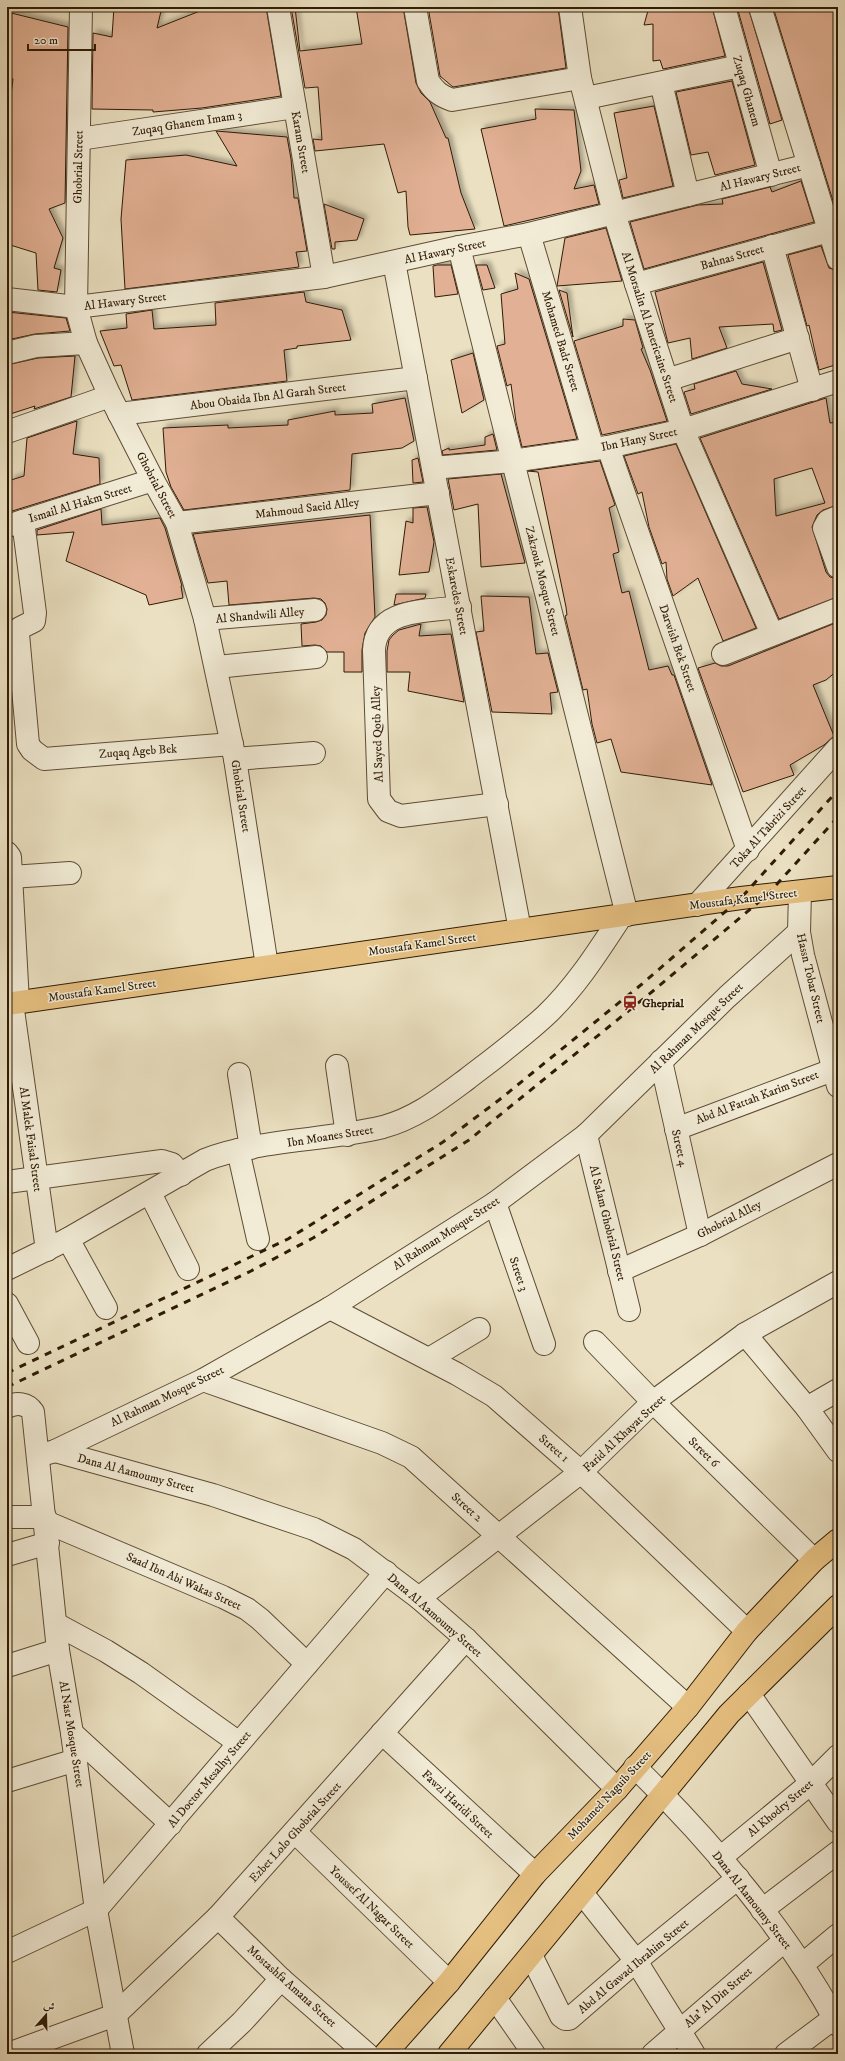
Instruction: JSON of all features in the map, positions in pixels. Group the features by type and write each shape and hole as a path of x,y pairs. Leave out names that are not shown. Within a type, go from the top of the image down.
{"main road":[{"name":"Moustafa Kamel Street","path":"12,1003 741,898 838,887"},
{"name":"Mohamed Naguib Street","path":"385,2054 449,1982 534,1874 617,1789 688,1707 747,1631 814,1560 838,1540"},
{"path":"459,2049 494,1998 729,1714 838,1606"}],"street":[{"name":"Ghobrial Street","path":"81,7 76,307 86,343 115,405 153,480 177,523 205,619 234,752 267,966"},
{"name":"Karam Street","path":"278,7 324,277"},
{"path":"416,7 428,81 434,90 442,97 452,100 580,78"},
{"name":"Al Morsalin Al Americaine Street","path":"570,7 580,78 614,213 636,284 684,430 772,634"},
{"name":"Zuqaq Ghanem","path":"724,7 771,175"},
{"path":"760,7 838,259"},
{"path":"586,98 740,66"},
{"path":"661,83 688,195"},
{"name":"Zuqaq Ghanem Imam 3","path":"79,139 295,107"},
{"name":"Al Hawary Street","path":"7,299 76,307 324,277 459,247 529,234 809,165"},
{"name":"Bahnas Street","path":"636,284 829,231"},
{"name":"Mohamed Badr Street","path":"529,234 600,448"},
{"path":"772,246 812,390"},
{"name":"Zakzouk Mosque Street","path":"459,247 625,915"},
{"name":"Eskaredes Street","path":"394,262 520,930"},
{"path":"667,380 798,338"},
{"path":"7,353 36,346 86,343"},
{"name":"Abou Obaida Ibn Al Garah Street","path":"7,432 115,405 416,378"},
{"name":"Ibn Hany Street","path":"433,468 512,460 600,448 684,430 838,381"},
{"name":"Darwish Bek Street","path":"600,448 748,850"},
{"name":"Ismail Al Hakm Street","path":"15,523 153,480"},
{"name":"Mahmoud Saeid Alley","path":"177,523 438,493"},
{"path":"838,517 828,521 824,528 838,567"},
{"name":"Zuqaq Ageb Bek","path":"15,523 36,613 34,621 22,627 18,634 28,744 32,750 44,759 234,752 314,753"},
{"name":"Al Sayed Qotb Alley","path":"460,608 401,615 388,621 378,632 374,650 379,799 388,811 401,816 496,804"},
{"path":"723,654 838,608"},
{"name":"Al Shandwili Alley","path":"205,619 315,610"},
{"path":"216,667 316,657"},
{"name":"Toka Al Tabrizi Street","path":"697,905 838,748"},
{"name":"Al Malek Faisal Street","path":"7,853 10,857 11,877 12,1003 47,1250"},
{"path":"11,877 70,873"},
{"name":"Hassn Tobar Street","path":"800,892 799,932 803,955 836,1074"},
{"name":"Ibn Moanes Street","path":"7,1269 68,1239 205,1160 227,1152 244,1149 347,1135 385,1126 427,1109 494,1058 545,1016 585,970 625,915"},
{"name":"Al Rahman Mosque Street","path":"47,1453 203,1380 330,1308 494,1203 586,1135 727,997 799,932"},
{"name":"Street 4","path":"661,1061 700,1235"},
{"path":"337,1066 347,1135"},
{"path":"239,1074 244,1149 258,1239"},
{"name":"Abd Al Fattah Karim Street","path":"676,1129 836,1074"},
{"name":"Al Salam Ghobrial Street","path":"586,1135 629,1310"},
{"path":"7,1182 162,1161 172,1164 181,1175"},
{"name":"Ghobrial Alley","path":"619,1271 700,1235 838,1164"},
{"path":"150,1193 188,1270"},
{"name":"Street 3","path":"494,1203 544,1344"},
{"path":"68,1239 106,1308"},
{"name":"Farid Al Khayat Street","path":"419,1598 581,1472 653,1402 745,1334 838,1282"},
{"path":"7,1304 28,1343"},
{"name":"Street 1","path":"330,1308 429,1359 494,1396 581,1472 747,1631"},
{"path":"429,1359 479,1329"},
{"path":"745,1334 808,1408 838,1451"},
{"name":"Street 6","path":"595,1342 653,1402 814,1560"},
{"name":"Street 2","path":"203,1380 382,1443 411,1457 688,1707"},
{"path":"808,1408 838,1390"},
{"name":"Al Nasr Mosque Street","path":"7,1407 21,1404 30,1406 47,1453 46,1520 58,1650 76,1760 96,1910 123,2054"},
{"name":"Dana Al Aamoumy Street","path":"47,1453 213,1495 314,1529 354,1550 386,1572 419,1598 466,1639 617,1789"},
{"path":"7,1517 46,1520"},
{"name":"Saad Ibn Abi Wakas Street","path":"46,1520 223,1597 247,1609 307,1664"},
{"path":"7,1555 48,1543"},
{"name":"Al Doctor Mesalhy Street","path":"9,1945 96,1910 386,1572"},
{"path":"56,1624 141,1672 239,1743"},
{"name":"Ezbet Lolo Ghobrial Street","path":"115,2015 218,1917 466,1639"},
{"path":"7,1666 58,1650"},
{"path":"749,1694 838,1822"},
{"path":"72,1733 171,1824"},
{"name":"Fawzi Haridi Street","path":"382,1733 534,1874"},
{"name":"Al Khodry Street","path":"720,1858 811,1783 838,1756"},
{"path":"7,1781 76,1760"},
{"name":"Dana Al Aamoumy Street","path":"636,1767 663,1794 738,1878 802,1964 836,2022"},
{"name":"Youssef Al Nagar Street","path":"295,1832 449,1982"},
{"path":"762,1910 838,1852"},
{"name":"Abd Al Gawad Ibrahim Street","path":"531,1954 561,2016 565,2019 571,2018 636,1961 738,1878"},
{"path":"582,1893 636,1961 694,2054"},
{"name":"Mostashfa Amana Street","path":"218,1917 281,1979 367,2054"},
{"path":"802,1964 838,1935"},
{"name":"Ala' Al Din Street","path":"654,2054 673,2039 679,2030 784,1940"},
{"path":"208,2054 242,2022 281,1979"},
{"path":"494,1998 534,2054"},
{"path":"8,2054 115,2015"},
{"path":"786,2054 836,2022"}],"building":[{"path":"114,7 162,7 157,28 210,7 266,7 281,96 202,108 153,112 153,110 92,109 93,33 112,37"},
{"path":"291,7 295,7 300,51 362,44 356,7 403,7 416,83 421,93 430,102 446,138 448,138 461,193 475,229 410,235 408,227 406,191 398,193 384,144 315,151 313,139 322,140 318,87 305,88"},
{"path":"428,7 558,7 566,68 453,87 440,76"},
{"path":"649,7 712,7 725,56 663,69 660,60 653,61 653,24 644,25"},
{"path":"737,7 748,7 782,120 770,124"},
{"path":"773,7 838,7 838,217 821,162"},
{"path":"7,12 68,27 65,203 49,209 63,238 54,268 61,270 57,292 38,290 36,253 7,244 7,127 13,79 7,77"},
{"path":"732,81 755,165 715,175 708,152 691,155 676,92"},
{"path":"654,106 673,186 623,198 619,180 627,178 614,113"},
{"path":"535,109 574,110 581,171 574,189 594,185 599,204 504,226 481,129 536,119"},
{"path":"216,131 287,137 291,159 294,198 298,198 307,251 296,252 299,267 125,289 121,219 126,160 186,155 237,166"},
{"path":"801,181 814,222 644,269 630,222 698,205 723,204 722,199 770,187 772,192"},
{"path":"324,204 364,219 357,240 335,242 335,249 332,249"},
{"path":"606,228 622,281 557,286 565,238"},
{"path":"821,246 829,268 838,271 838,364 819,370 809,325 807,326 788,255"},
{"path":"763,262 782,330 774,332 773,324 719,327 727,348 692,359 690,338 668,343 655,292"},
{"path":"451,265 458,294 435,297 433,266"},
{"path":"476,265 487,265 495,288 483,290"},
{"path":"515,273 529,279 577,439 522,447 516,422 511,384 507,386 497,346 505,344 501,294 518,289"},
{"path":"559,290 567,293 573,337"},
{"path":"304,292 306,302 342,310 351,340 297,346 297,348 284,350 287,381 132,400 121,365 114,366 100,331 127,328 126,314 152,310 154,329 216,325 215,303"},
{"path":"7,312 66,318 70,331 35,334 7,340"},
{"path":"623,319 635,320 643,348 641,349 650,370 667,421 602,435 574,341 623,326"},
{"path":"473,353 484,400 462,413 451,360"},
{"path":"75,356 71,397 34,409 35,406 7,415 7,365 38,358"},
{"path":"736,371 742,384 772,389 691,414 684,392 695,389 694,384"},
{"path":"405,398 414,441 402,448 352,454 350,490 184,510 171,487 166,472 163,428 228,425 228,428 288,425 288,420 335,411 335,415 373,413 372,404"},
{"path":"826,398 830,423 838,422 838,505 823,510 817,515 812,527 826,572 830,577 838,579 838,597 779,619 700,438","holes":["812,468 825,503 776,516 774,479"]},
{"path":"77,421 73,454 99,458 100,484 9,512 11,480 24,476 27,438"},
{"path":"493,434 497,450 443,455 442,451 449,448 449,450 485,445 485,437"},
{"path":"676,444 756,628 723,641 698,578 673,596 667,579 666,562 662,564 649,527 642,492 638,494 624,456"},
{"path":"418,458 423,482 413,483 412,460"},
{"path":"600,461 615,505 609,508 619,552 613,554 622,593 629,591 649,670 668,666 672,675 674,675 712,785 621,772 611,739 597,743 592,724 587,689 583,690 565,616 567,615 566,607 538,472 528,471"},
{"path":"501,474 525,563 481,567 478,504 454,510 448,479"},
{"path":"427,507 434,542 429,572 399,575 406,521 413,523 413,508"},
{"path":"101,509 102,525 160,518 165,528 182,586 183,598 149,605 146,595 66,561 74,532 37,535 37,530"},
{"path":"370,515 375,617 365,633 362,650 362,672 344,672 344,652 327,652 321,646 315,645 302,646 301,624 322,620 326,615 327,609 325,603 321,599 314,598 229,605 227,581 208,583 193,534"},
{"path":"396,594 426,594 425,598 394,605"},
{"path":"481,596 529,597 536,654 548,653 558,692 550,693 552,714 492,712 476,632 484,631"},
{"path":"838,622 838,670 826,680 813,685 834,736 824,745 790,765 794,775 743,792 698,668 715,663 721,666 728,666"},
{"path":"421,624 419,636 451,634 464,702 408,691 410,672 387,672 387,651 389,640 399,630"}],"railway":[{"path":"7,1373 288,1239 443,1142 499,1100 642,984 741,898 838,790"},
{"path":"7,1387 251,1271 313,1238 469,1140 653,991 767,895 838,817"}],"place":[{"name":"Gheprial","path":"630,1003"}]}
